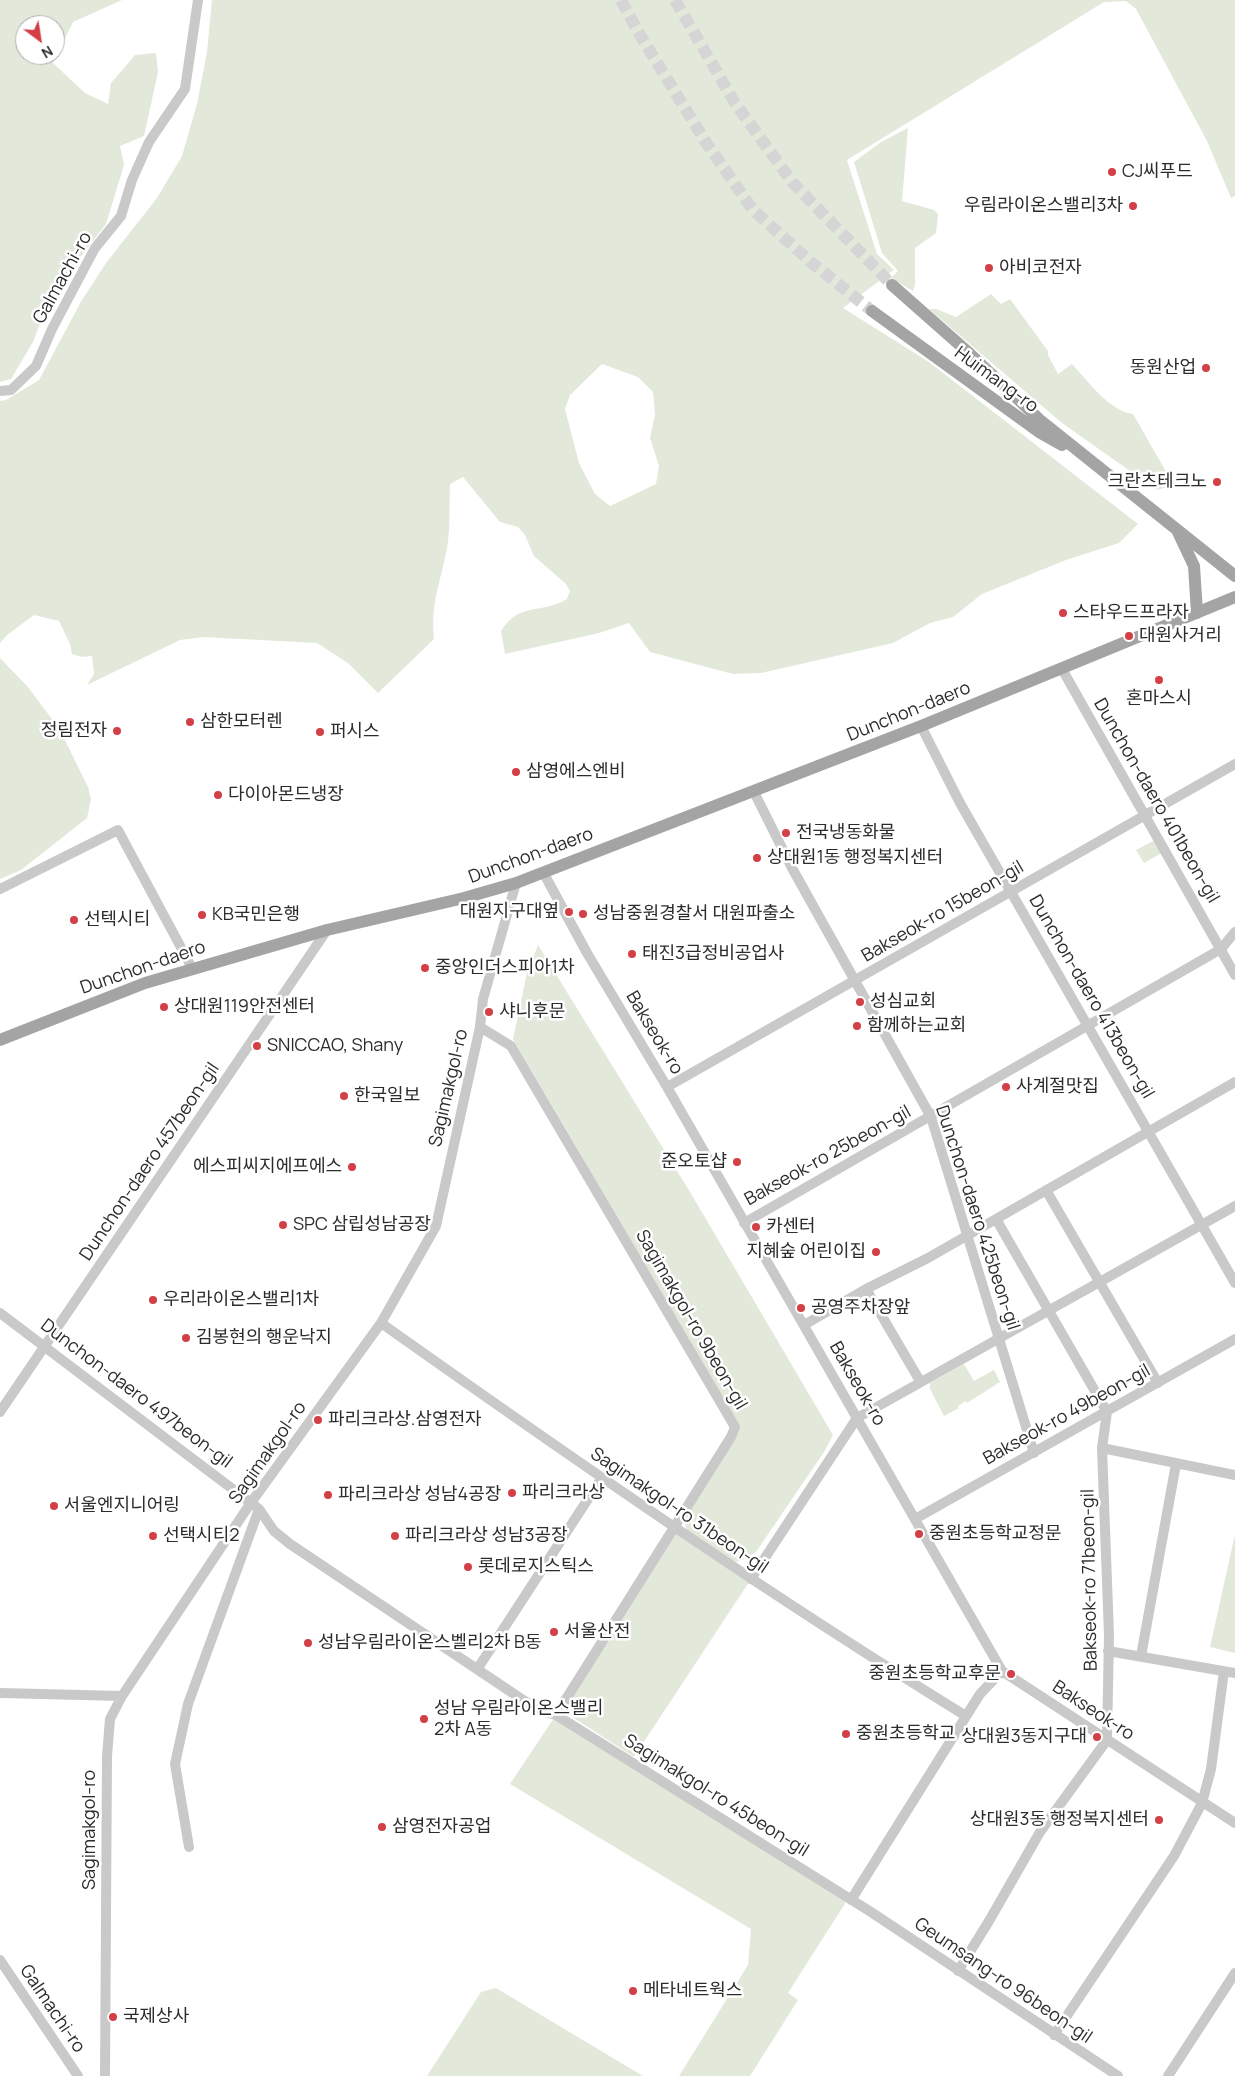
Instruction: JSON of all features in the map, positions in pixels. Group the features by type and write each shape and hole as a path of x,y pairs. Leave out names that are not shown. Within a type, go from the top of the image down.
{"main road":[{"name":"Huimang-ro","path":"892,285 969,353 1041,421 1105,470 1235,576"},
{"name":"Huimang-ro","path":"872,311 1039,432 1105,470"},
{"path":"1176,528 1194,566 1197,613 1235,597"},
{"name":"Dunchon-daero","path":"0,1040 145,983 192,968 327,930 464,898 516,882 754,792 1197,613"}],"street":[{"name":"Galmachi-ro","path":"0,391 11,390 36,366 66,300 95,248 121,216 132,180 149,142 185,89 198,0"},
{"name":"Dunchon-daero 401beon-gil","path":"1062,669 1235,975"},
{"name":"Dunchon-daero 413beon-gil","path":"921,726 960,803 1235,1283"},
{"name":"Bakseok-ro 15beon-gil","path":"667,1087 1235,764"},
{"name":"Dunchon-daero 425beon-gil","path":"754,792 792,868 931,1117 1034,1453"},
{"path":"0,889 118,830 192,968"},
{"name":"Bakseok-ro","path":"543,872 587,953 667,1087 1002,1671 1235,1823"},
{"name":"Sagimakgol-ro","path":"105,2076 107,1756 110,1719 122,1696 380,1323 436,1226 480,1027 483,999 516,882"},
{"name":"Dunchon-daero 457beon-gil","path":"0,1412 44,1344 327,930"},
{"name":"Bakseok-ro 25beon-gil","path":"744,1223 1221,950 1235,932"},
{"name":"Sagimakgol-ro 9beon-gil","path":"480,1027 511,1046 735,1427 731,1437 556,1715"},
{"path":"804,1325 866,1289 968,1235 1235,1082"},
{"path":"1046,1190 1158,1383"},
{"path":"751,1578 857,1418 1235,1206"},
{"path":"996,1219 1107,1412"},
{"path":"866,1289 920,1381"},
{"name":"Dunchon-daero 497beon-gil","path":"0,1313 44,1344 255,1506"},
{"name":"Sagimakgol-ro 31beon-gil","path":"380,1323 601,1479 817,1624 966,1716"},
{"name":"Bakseok-ro 49beon-gil","path":"915,1519 1235,1340"},
{"name":"Bakseok-ro 71beon-gil","path":"1107,1412 1102,1448 1110,1635 1108,1651 1107,1740"},
{"path":"1102,1448 1235,1475"},
{"path":"1141,1656 1176,1464"},
{"path":"478,1668 601,1479"},
{"path":"189,1847 175,1764 188,1704 255,1506"},
{"name":"Sagimakgol-ro 45beon-gil","path":"255,1506 274,1531 290,1544 478,1668 538,1710 556,1715 871,1912"},
{"path":"1108,1651 1235,1673"},
{"path":"1054,2035 1174,1856 1202,1803 1211,1769 1224,1670"},
{"path":"851,1900 980,1694 1002,1671"},
{"path":"0,1693 122,1696"},
{"path":"958,1971 1040,1832 1107,1740"},
{"name":"Geumsang-ro 96beon-gil","path":"871,1912 1118,2076"},
{"name":"Galmachi-ro","path":"0,1960 78,2076"},
{"path":"1168,2076 1235,1973"}],"shaded area":[{"path":"0,0 122,0 73,22 65,38 65,15 15,15 15,65 55,65 85,93 108,104 111,83 135,55 156,53 158,72 144,136 120,146 124,165 106,224 49,298 33,342 11,379 0,382"},
{"path":"212,0 1235,0 1235,196 1231,198 1207,141 1136,9 1126,1 1104,2 847,160 877,254 894,270 843,308 929,362 1138,524 1119,543 1066,560 982,594 953,617 930,623 893,643 761,673 733,674 650,652 629,623 599,633 505,654 501,631 508,622 523,612 548,607 567,599 570,591 566,584 534,556 525,535 518,527 500,522 463,477 450,484 448,540 434,607 434,639 378,693 348,663 317,643 204,637 180,640 87,685 94,674 92,656 82,657 72,654 70,644 59,621 34,615 7,635 0,643 0,401 6,400 39,380 82,300 106,263 157,198 182,156 197,104 207,52","holes":["602,364 638,377 653,392 655,415 650,438 659,466 656,484 610,506 595,494 579,463 565,409 570,395"]},
{"path":"908,128 902,201 934,210 938,214 936,233 915,248 915,285 913,291 891,278 898,271 882,253 854,162 881,142"},
{"path":"991,294 1001,304 1010,299 1048,351 1048,355 1058,374 1072,364 1107,401 1115,407 1133,414 1168,475 1167,487 1157,490 1062,423 929,309 936,309 956,317"},
{"path":"0,658 28,687 60,730 88,787 91,799 87,818 21,870 0,879"},
{"path":"1155,840 1162,853 1144,863 1136,850"},
{"path":"538,945 690,1192 833,1435 824,1452 756,1552 741,1561 730,1562 690,1537 685,1525 685,1518 735,1436 580,1153 513,1039 527,973"},
{"path":"964,1364 974,1381 994,1370 1000,1382 944,1416 930,1389 930,1383"},
{"path":"674,1529 751,1579 634,1757 560,1709"},
{"path":"1235,1534 1235,1653 1210,1647"},
{"path":"556,1715 742,1830 846,1902 788,1993 798,2000 750,2076 679,2076 748,1965 751,1929 510,1784"},
{"path":"496,1988 643,2076 427,2076 481,1992"}],"tunnel":[{"path":"621,0 640,35 707,144 753,210 812,263 872,311"},
{"path":"675,0 735,103 792,182 892,285"}],"place":[{"name":"CJ씨푸드","path":"1112,172"},
{"name":"우림라이온스밸리3차","path":"1133,206"},
{"name":"아비코전자","path":"989,268"},
{"name":"동원산업","path":"1206,368"},
{"name":"크란츠테크노","path":"1217,482"},
{"name":"스타우드프라자","path":"1063,613"},
{"name":"대원사거리","path":"1129,636"},
{"name":"혼마스시","path":"1159,680"},
{"name":"삼한모터렌","path":"190,722"},
{"name":"정림전자","path":"117,731"},
{"name":"퍼시스","path":"320,732"},
{"name":"삼영에스엔비","path":"516,772"},
{"name":"다이아몬드냉장","path":"218,795"},
{"name":"전국냉동화물","path":"786,833"},
{"name":"상대원1동 행정복지센터","path":"757,858"},
{"name":"대원지구대옆","path":"569,912"},
{"name":"성남중원경찰서 대원파출소","path":"583,914"},
{"name":"KB국민은행","path":"202,915"},
{"name":"선텍시티","path":"74,920"},
{"name":"태진3급정비공업사","path":"632,954"},
{"name":"중앙인더스피아1차","path":"425,968"},
{"name":"성심교회","path":"860,1002"},
{"name":"상대원119안전센터","path":"164,1007"},
{"name":"샤니후문","path":"489,1012"},
{"name":"함께하는교회","path":"857,1026"},
{"name":"SNICCAO, Shany","path":"257,1046"},
{"name":"사계절맛집","path":"1006,1087"},
{"name":"한국일보","path":"344,1096"},
{"name":"준오토샵","path":"737,1162"},
{"name":"에스피씨지에프에스","path":"352,1167"},
{"name":"SPC 삼립성남공장","path":"283,1225"},
{"name":"카센터","path":"756,1227"},
{"name":"지혜숲 어린이집","path":"876,1252"},
{"name":"우리라이온스밸리1차","path":"153,1300"},
{"name":"공영주차장앞","path":"801,1308"},
{"name":"김봉현의 행운낙지","path":"186,1338"},
{"name":"파리크라상.삼영전자","path":"318,1420"},
{"name":"파리크라상","path":"512,1493"},
{"name":"파리크라상 성남4공장","path":"328,1495"},
{"name":"서울엔지니어링","path":"54,1506"},
{"name":"중원초등학교정문","path":"919,1534"},
{"name":"선택시티2","path":"153,1536"},
{"name":"파리크라상 성남3공장","path":"395,1536"},
{"name":"롯데로지스틱스","path":"468,1567"},
{"name":"서울산전","path":"554,1632"},
{"name":"성남우림라이온스벨리2차 B동","path":"308,1643"},
{"name":"중원초등학교후문","path":"1011,1674"},
{"name":"성남 우림라이온스밸리 2차 A동","path":"424,1719"},
{"name":"중원초등학교","path":"846,1734"},
{"name":"상대원3동지구대","path":"1097,1737"},
{"name":"상대원3동 행정복지센터","path":"1159,1820"},
{"name":"삼영전자공업","path":"382,1827"},
{"name":"메타네트웍스","path":"633,1991"},
{"name":"국제상사","path":"113,2017"}]}
